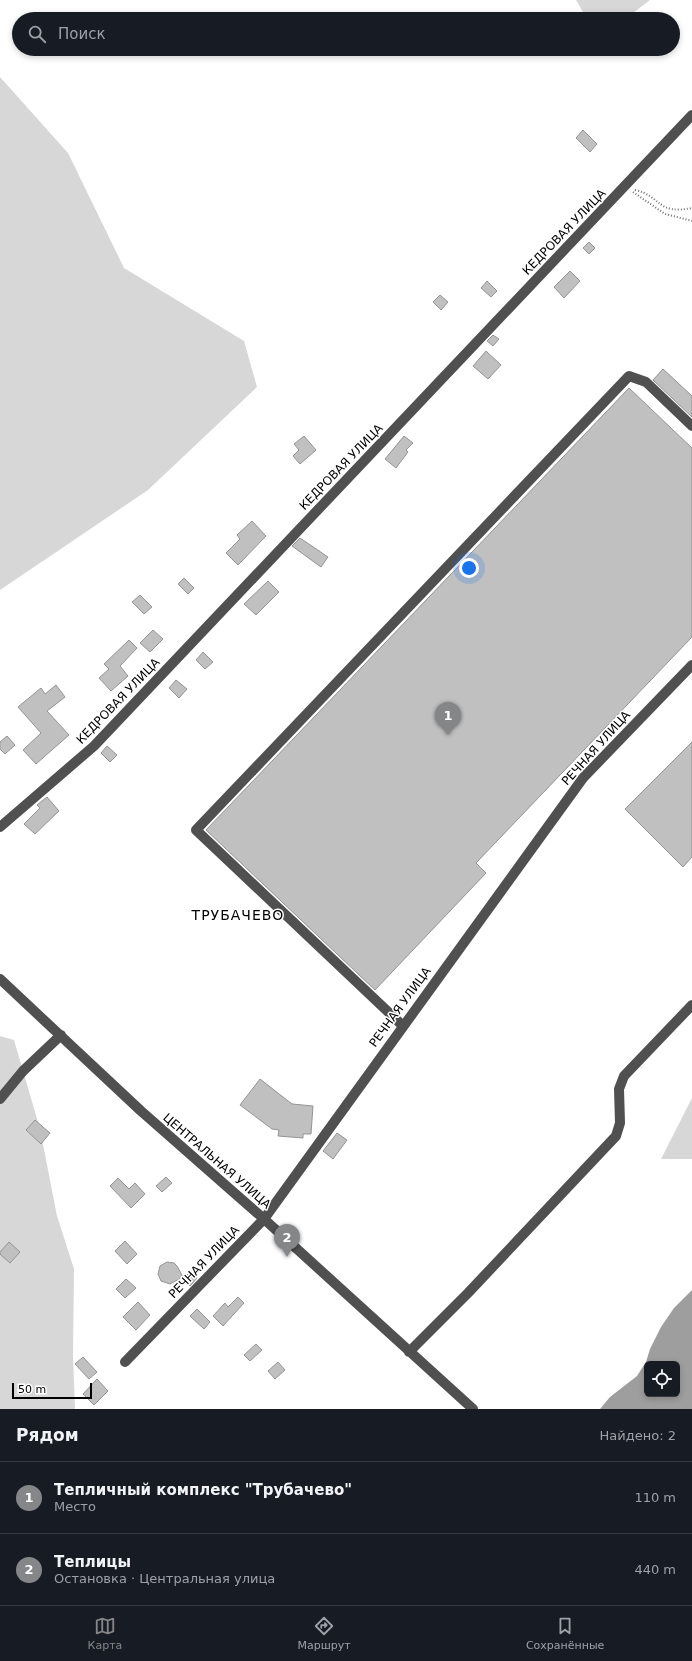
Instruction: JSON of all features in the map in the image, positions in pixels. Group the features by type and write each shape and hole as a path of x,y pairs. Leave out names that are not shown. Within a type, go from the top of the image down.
{"street":[{"name":"КЕДРОВАЯ УЛИЦА","path":"0,827 94,746 692,116"},
{"path":"402,1025 196,830 629,376 646,382 692,426"},
{"name":"РЕЧНАЯ УЛИЦА","path":"125,1362 264,1219 402,1025 583,778 692,665"},
{"name":"ЦЕНТРАЛЬНАЯ УЛИЦА","path":"0,979 141,1111 264,1219 472,1409"},
{"path":"409,1352 468,1293 616,1136 620,1123 619,1089 624,1076 692,1005"},
{"path":"0,1099 23,1072 61,1035"}],"path":[{"path":"625,188 638,191 667,209 679,210 692,208"},
{"path":"625,188 665,214 692,221"}],"shaded area":[{"path":"576,0 650,0 634,12 583,12"},
{"path":"0,77 68,153 124,268 244,341 257,387 148,490 0,590"},
{"path":"0,1036 14,1040 40,1129 57,1216 74,1269 73,1355 75,1409 0,1409"},
{"path":"692,1098 692,1159 661,1159"},
{"path":"692,1290 692,1409 600,1409 610,1397 637,1376 644,1365 644,1397 680,1397 680,1361 646,1361 650,1349 661,1327 674,1308"}],"building":[{"path":"583,130 597,144 590,152 576,138"},
{"path":"589,242 595,248 589,254 583,248"},
{"path":"570,271 580,281 564,298 554,287"},
{"path":"487,281 497,291 491,297 481,288"},
{"path":"440,295 448,302 441,310 433,302"},
{"path":"493,335 499,339 493,346 487,341"},
{"path":"486,351 501,365 488,379 473,366"},
{"path":"663,369 692,396 692,417 653,380"},
{"path":"629,388 692,448 692,637 476,863 486,873 375,990 206,830"},
{"path":"304,436 316,450 300,464 293,456 299,450 294,444"},
{"path":"404,436 413,443 406,450 408,452 396,468 385,459"},
{"path":"252,521 266,536 238,565 226,553 240,539 237,535"},
{"path":"300,538 328,557 321,567 292,546"},
{"path":"184,578 194,588 188,594 178,584"},
{"path":"268,581 279,592 256,615 244,604"},
{"path":"140,595 152,607 144,614 132,602"},
{"path":"153,630 163,639 150,652 140,643"},
{"path":"129,640 137,648 120,666 128,676 111,691 99,678 109,669 104,664"},
{"path":"203,652 213,662 205,669 196,660"},
{"path":"176,680 187,689 179,698 169,688"},
{"path":"56,685 65,697 47,711 69,735 36,764 23,750 41,733 18,707 41,688 45,694"},
{"path":"7,736 15,745 5,754 0,749 0,742"},
{"path":"692,742 692,857 683,867 625,809"},
{"path":"107,746 117,755 110,762 101,753"},
{"path":"47,797 59,811 35,834 24,824 40,808 37,805"},
{"path":"260,1079 292,1104 313,1106 311,1134 303,1134 303,1138 278,1136 279,1130 272,1129 240,1105"},
{"path":"35,1120 50,1133 41,1144 26,1130"},
{"path":"337,1133 347,1140 333,1159 323,1151"},
{"path":"166,1177 172,1183 162,1192 156,1186"},
{"path":"118,1178 129,1189 135,1183 145,1194 131,1208 110,1186"},
{"path":"125,1241 137,1254 127,1264 115,1251"},
{"path":"9,1242 20,1252 10,1263 0,1254"},
{"path":"167,1262 174,1263 183,1277 170,1284 161,1281 158,1274 160,1266"},
{"path":"190,1272 197,1278 190,1286 183,1279"},
{"path":"126,1279 136,1288 125,1298 116,1289"},
{"path":"238,1297 244,1303 223,1326 213,1316 225,1303 228,1307"},
{"path":"138,1302 150,1315 136,1330 123,1317"},
{"path":"197,1309 210,1322 204,1329 190,1316"},
{"path":"256,1344 262,1350 250,1361 244,1355"},
{"path":"83,1357 97,1372 89,1379 75,1364"},
{"path":"278,1362 285,1370 275,1379 268,1371"},
{"path":"97,1379 108,1391 94,1405 83,1394"}],"place":[{"name":"Тепличный комплекс \"Трубачево\"","path":"448,735"},
{"name":"Теплицы","path":"287,1257"}],"district":[{"name":"ТРУБАЧЕВО","path":"238,915"}]}
